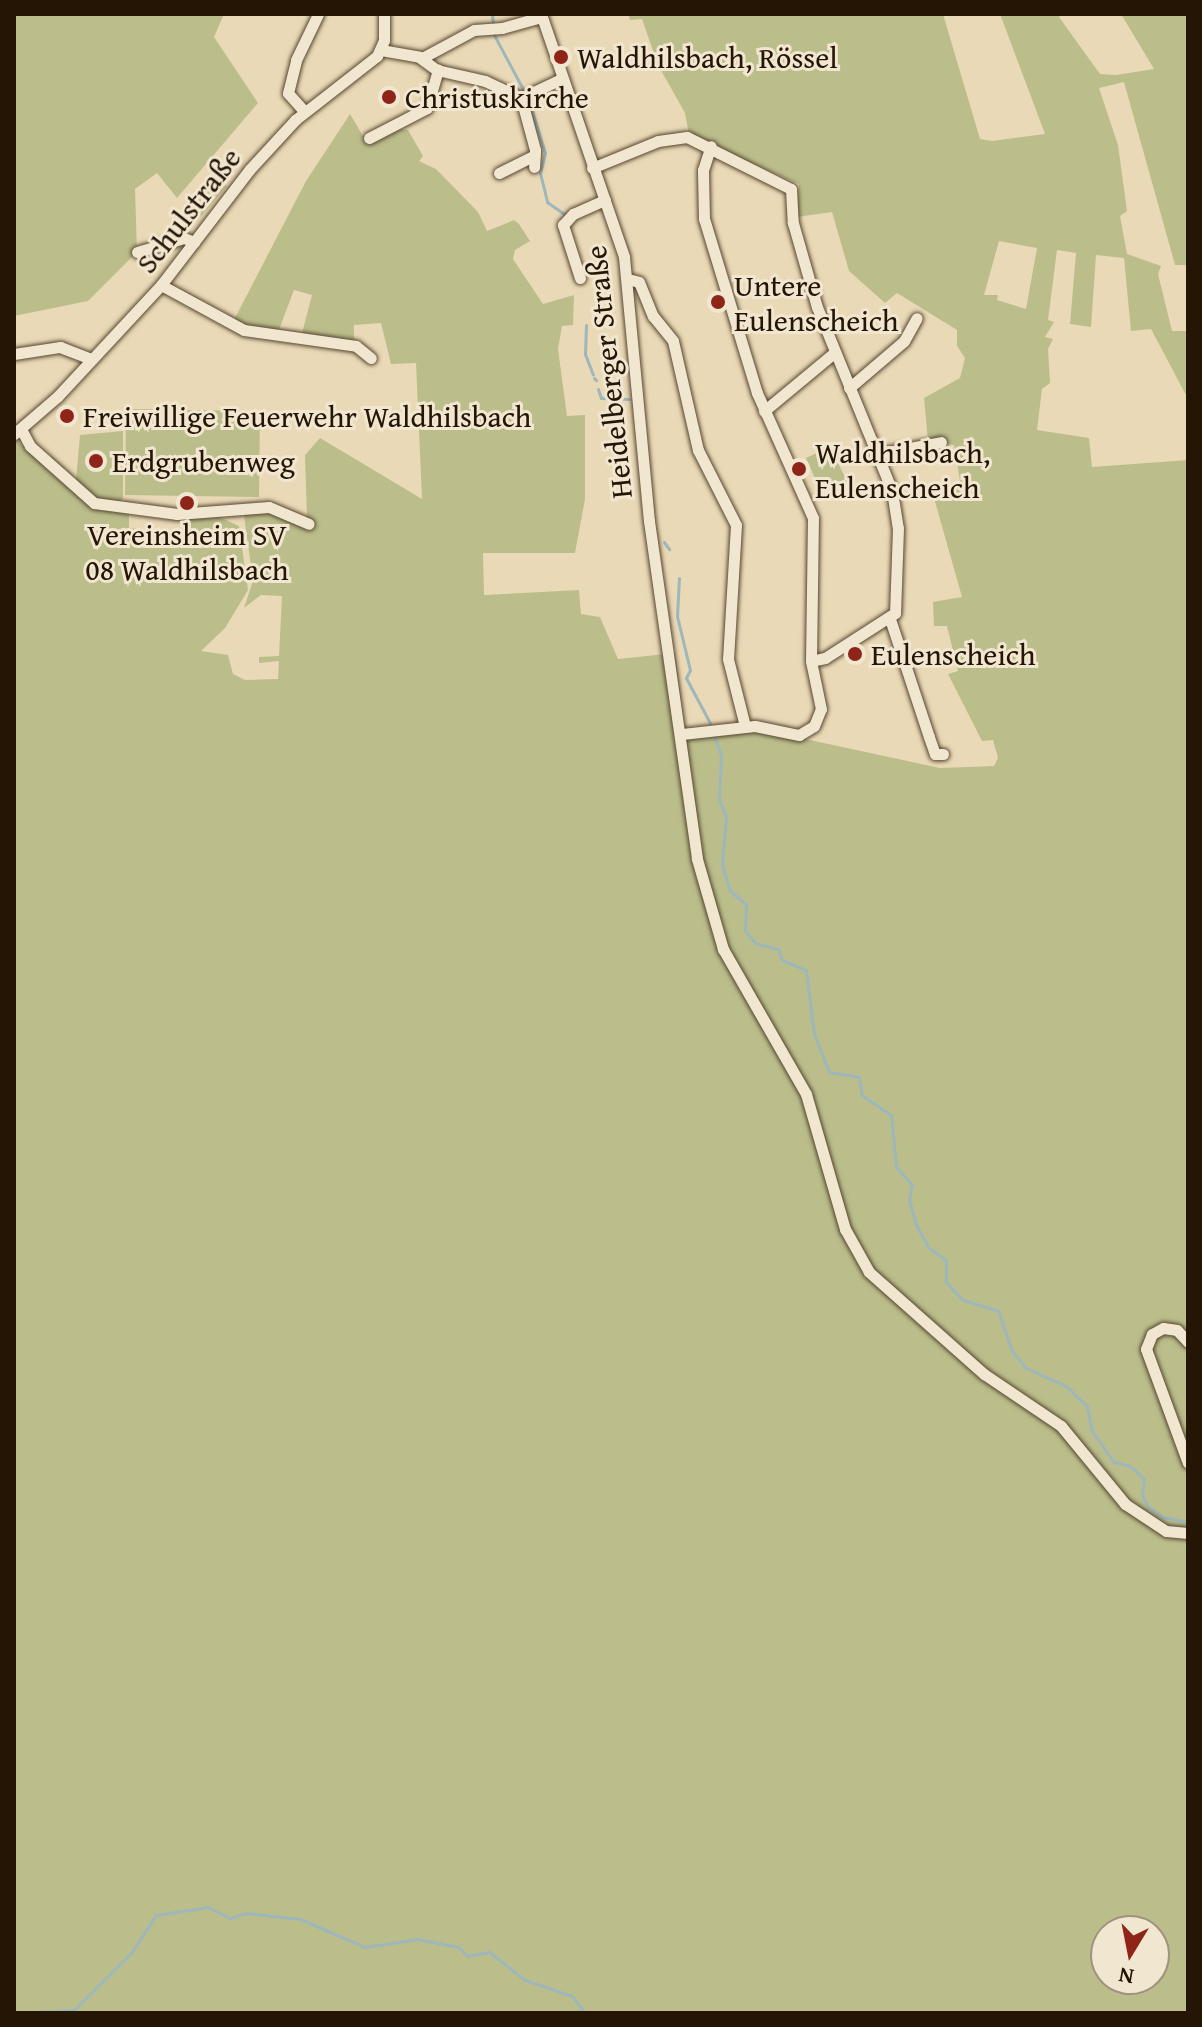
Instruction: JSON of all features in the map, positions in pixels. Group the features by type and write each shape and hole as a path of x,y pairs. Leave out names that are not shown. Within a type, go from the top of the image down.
{"street":[{"path":"304,111 288,92 296,60 318,14"},
{"path":"384,14 381,50 422,58 438,70 485,81 521,98"},
{"path":"422,58 447,41 541,15"},
{"name":"Heidelberger Straße","path":"541,15 605,200 628,279 646,504 682,734 697,859 714,924 734,972 806,1094 843,1224 858,1258 880,1284 984,1374 1061,1426 1118,1498 1166,1531 1188,1533"},
{"name":"Schulstraße","path":"17,431 161,285 250,169 304,111 381,50"},
{"path":"369,138 427,108 438,70"},
{"path":"521,98 561,79"},
{"path":"499,173 535,161 521,98"},
{"path":"592,168 672,137 711,146 791,189 796,235 835,352 877,454 898,523 896,609 890,619 825,658 811,661"},
{"path":"682,734 745,726 799,735 813,728 821,707 811,661 813,518 764,411 703,213 703,166 711,146"},
{"path":"580,278 563,226 573,214 605,200"},
{"path":"137,252 177,240 194,242"},
{"path":"628,279 639,282 653,316 673,341 698,450 735,522 728,659 745,726"},
{"path":"161,285 244,330 356,346 371,358"},
{"path":"849,388 904,341 917,318"},
{"path":"14,354 58,347 91,359"},
{"path":"764,411 835,352"},
{"path":"17,431 94,503 183,514 269,507 309,524"},
{"path":"877,454 941,442"},
{"path":"890,619 935,754 943,754"},
{"path":"1188,1342 1177,1330 1163,1328 1150,1336 1146,1349 1188,1463"}],"green space":[{"path":"14,14 224,14 214,37 258,103 177,198 157,173 135,189 137,252 88,301 14,316"},
{"path":"628,14 943,14 980,139 992,141 1045,134 1000,14 1063,14 1059,17 1100,74 1116,75 1154,69 1121,14 1188,14 1188,265 1175,265 1124,82 1099,88 1118,145 1127,211 1120,216 1127,254 1161,266 1158,274 1172,331 1188,331 1188,399 1151,329 1131,331 1124,258 1096,255 1091,327 1070,324 1076,253 1057,250 1048,320 1054,322 1045,337 1053,339 1048,349 1050,383 1042,389 1037,430 1089,438 1092,467 1188,460 1188,2013 14,2013 14,438 87,504 129,514 129,528 183,533 191,529 190,517 217,516 239,526 248,590 225,628 201,651 228,655 233,674 245,680 278,679 279,661 259,663 259,657 279,656 282,596 261,595 244,608 253,581 244,516 258,509 307,519 305,455 320,438 422,499 416,363 391,364 381,323 354,325 354,340 301,337 312,295 294,290 277,335 233,322 306,181 350,114 363,136 388,127 408,130 423,156 419,161 436,169 478,212 487,231 514,220 519,224 530,241 515,250 513,259 543,304 574,295 573,325 562,326 558,349 567,416 585,415 585,499 575,553 483,553 484,595 579,590 581,614 600,617 618,659 675,653 685,729 745,726 940,768 994,766 998,758 993,740 982,741 948,674 958,671 947,626 934,626 933,602 962,597 932,491 961,487 954,445 928,441 924,398 960,378 965,358 957,346 957,330 897,293 885,303 849,271 832,212 797,217 799,184 689,135 685,113 658,65 642,19 630,20","holes":["999,241 1037,248 1026,309 997,300 998,295 984,295"]},
{"path":"215,176 227,186 192,227 185,216"},
{"path":"126,409 260,411 259,497 125,495"},
{"path":"123,431 123,498 117,505 80,492 50,460 52,456 76,480 80,435"},
{"path":"830,447 849,485 817,483 806,458"}],"waterway":[{"path":"492,14 493,25"},
{"path":"493,33 525,93"},
{"path":"529,101 545,153 540,173 547,202 567,216"},
{"path":"586,325 585,354 593,375"},
{"path":"598,389 601,398 629,399"},
{"path":"664,542 669,549"},
{"path":"679,578 677,616 690,670 686,678 710,723"},
{"path":"714,735 721,755 719,800 726,816 722,865 730,891 746,904 745,930 755,943 778,949 782,960 806,970 814,1034 829,1072 859,1077 862,1095 891,1115 896,1167 912,1185 909,1200 916,1225 928,1247 946,1260 946,1282 963,1300 998,1311 1012,1351 1026,1368 1066,1386 1087,1406 1092,1431 1114,1462 1130,1466 1144,1479 1142,1495 1148,1507 1163,1517 1188,1522"},
{"path":"14,2013 74,2010 131,1953 156,1915 208,1907 230,1918 247,1913 300,1919 365,1947 418,1939 458,1947 468,1956 489,1952 525,1980 572,1996 585,2013"}],"place":[{"name":"Waldhilsbach, Rössel","path":"561,57"},
{"name":"Christuskirche","path":"389,97"},
{"name":"Untere Eulenscheich","path":"718,302"},
{"name":"Freiwillige Feuerwehr Waldhilsbach","path":"67,416"},
{"name":"Erdgrubenweg","path":"96,461"},
{"name":"Waldhilsbach, Eulenscheich","path":"799,469"},
{"name":"Vereinsheim SV 08 Waldhilsbach","path":"187,503"},
{"name":"Eulenscheich","path":"855,654"}]}
